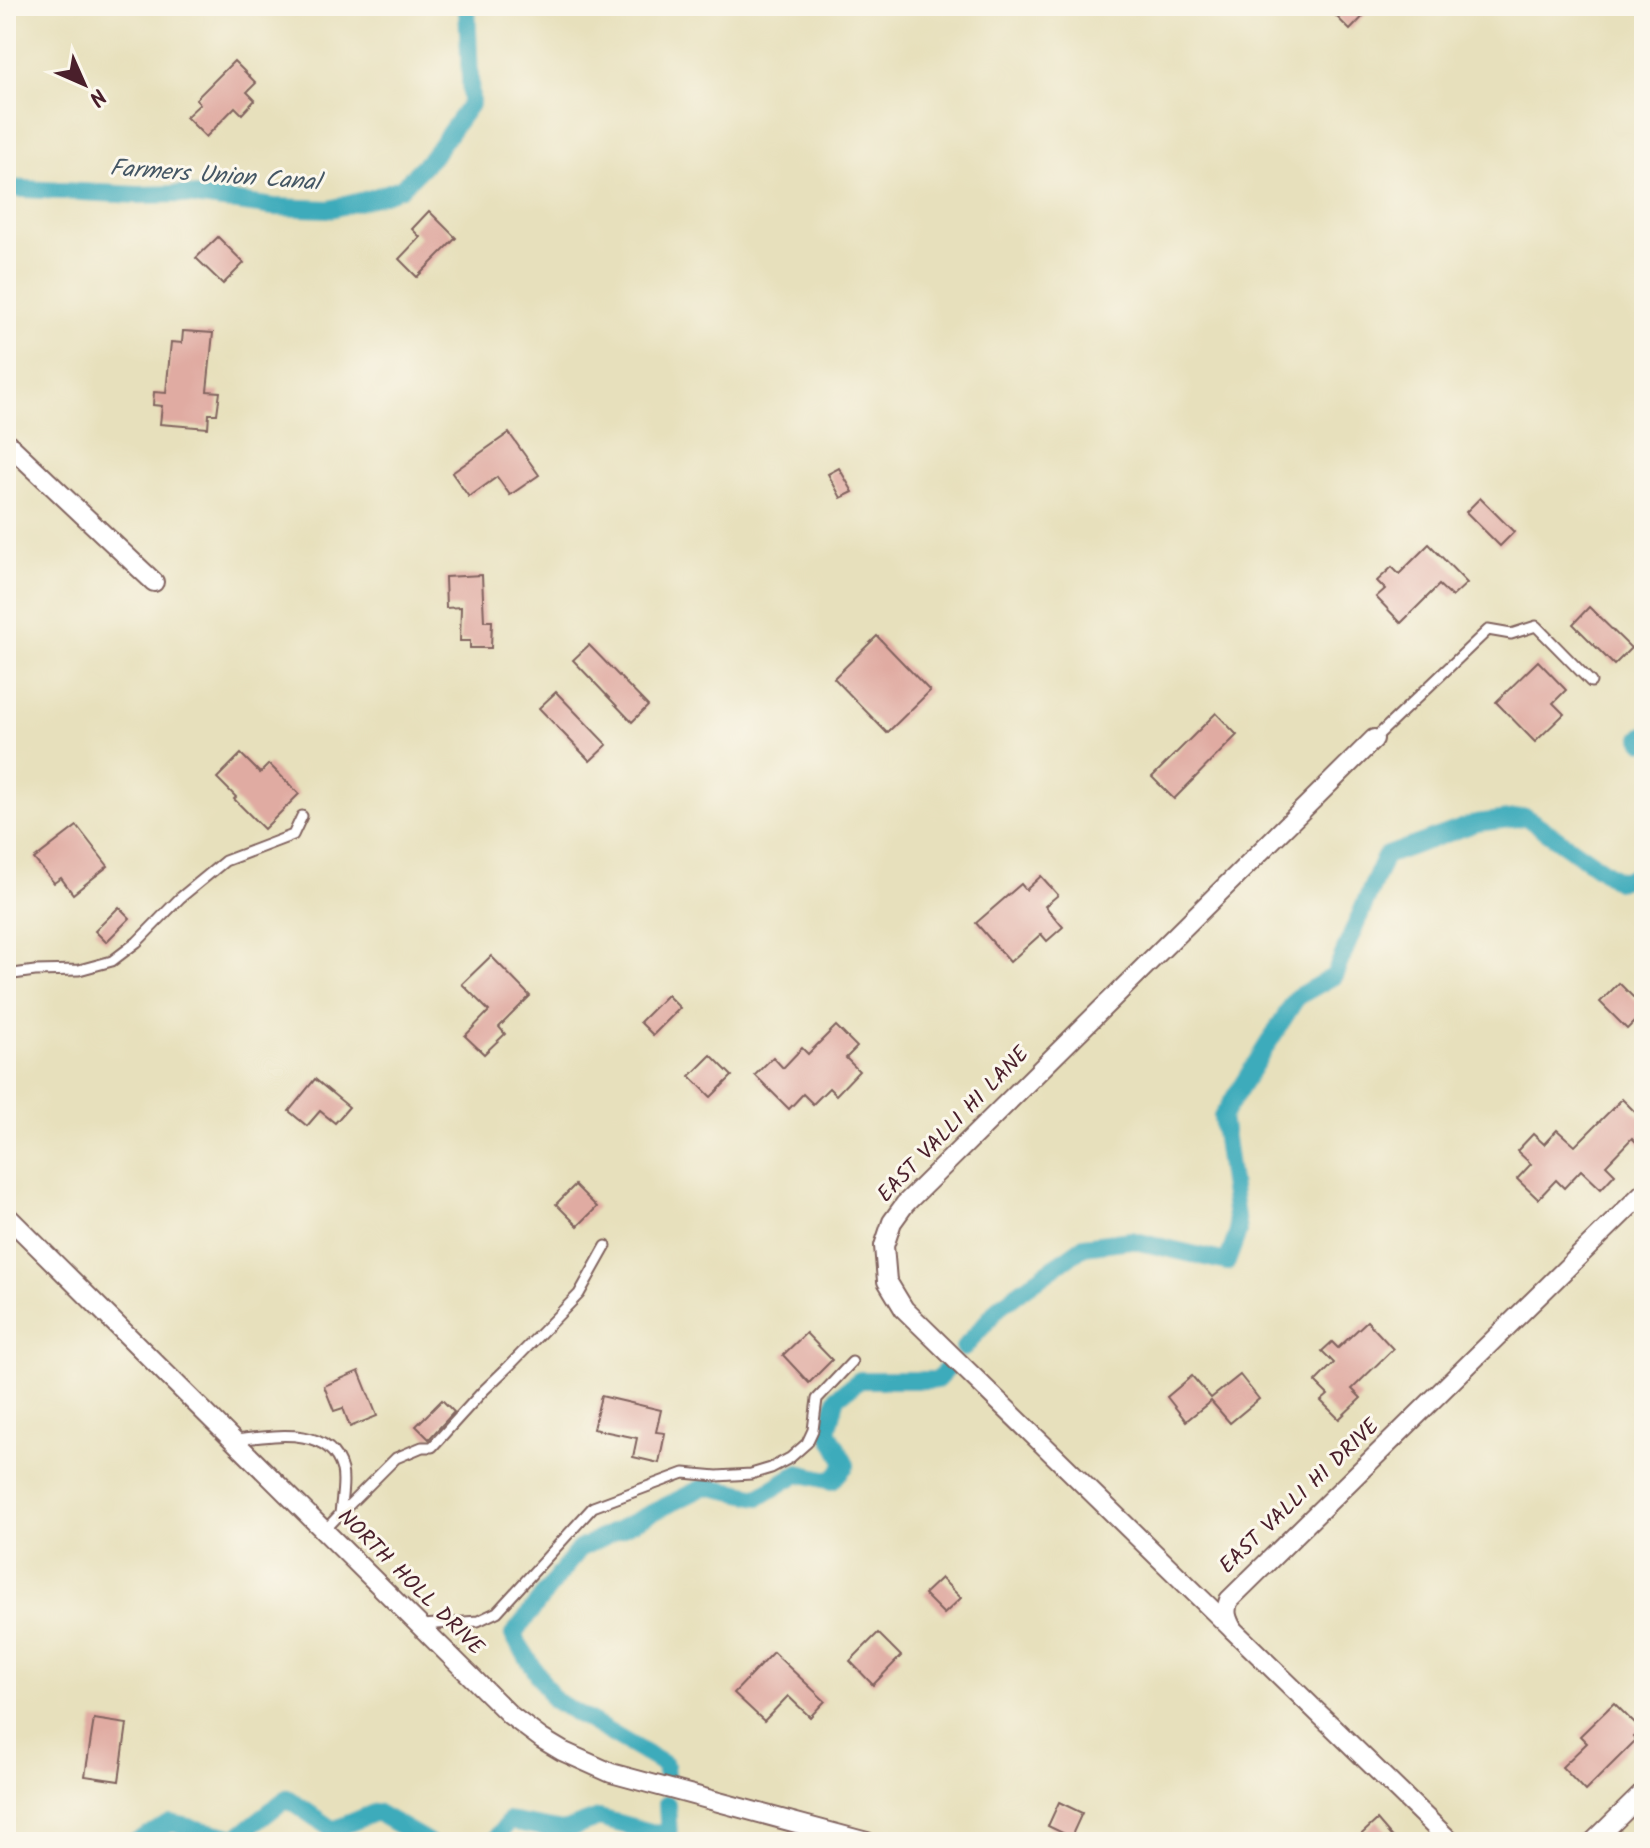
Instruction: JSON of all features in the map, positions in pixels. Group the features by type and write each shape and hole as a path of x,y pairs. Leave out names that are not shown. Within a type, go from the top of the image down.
{"street":[{"path":"6,442 154,582"},
{"name":"EAST VALLI HI LANE","path":"1233,1630 904,1309 887,1281 884,1246 892,1222 905,1204 1374,739"},
{"name":"EAST VALLI HI DRIVE","path":"1233,1630 1226,1617 1229,1600 1644,1192"},
{"name":"NORTH HOLL DRIVE","path":"6,1215 510,1715 542,1739 586,1763 634,1780 867,1842"},
{"path":"1233,1630 1451,1842"},
{"path":"1593,1842 1644,1792"}],"lane":[{"path":"1374,739 1488,630 1511,634 1536,626 1591,682"},
{"path":"6,975 79,970 112,961 225,861 293,835 302,816"},
{"path":"324,1531 396,1458 422,1447 432,1447 579,1294 606,1246"},
{"path":"419,1625 478,1621 497,1612 593,1507 684,1473 717,1476 751,1474 790,1458 807,1443 813,1430 817,1399 852,1362"},
{"path":"233,1440 297,1435 319,1441 335,1453 343,1472 340,1514"}],"building":[{"path":"1326,6 1373,6 1350,30"},
{"path":"234,61 256,83 247,92 255,100 242,114 235,107 206,137 186,117 200,104 196,99"},
{"path":"429,211 456,238 417,277 399,259 420,237 412,229"},
{"path":"218,237 244,263 223,284 196,258"},
{"path":"183,331 213,333 207,391 220,392 217,414 209,414 208,428 160,424 162,406 153,405 154,392 166,393 171,342 182,343"},
{"path":"509,433 539,475 510,495 497,477 469,497 452,473"},
{"path":"839,468 853,492 841,498 828,474"},
{"path":"1480,498 1514,532 1500,546 1466,512"},
{"path":"1429,544 1467,583 1452,597 1439,585 1401,623 1376,597 1385,589 1377,581 1392,567 1399,574"},
{"path":"482,575 484,621 492,621 491,648 470,648 470,641 460,641 461,607 446,608 445,577"},
{"path":"1589,607 1631,648 1614,665 1573,624"},
{"path":"877,636 930,691 887,733 834,678"},
{"path":"589,645 648,706 632,722 573,660"},
{"path":"1538,661 1566,690 1553,703 1564,714 1535,742 1496,702"},
{"path":"556,692 607,745 590,761 539,708"},
{"path":"1216,713 1237,735 1174,799 1152,777"},
{"path":"241,754 260,773 269,764 299,794 264,829 217,778"},
{"path":"77,826 108,866 73,894 61,878 54,883 34,859"},
{"path":"1041,876 1058,895 1045,906 1063,927 1047,941 1041,934 1010,962 976,923 1021,884 1026,890"},
{"path":"119,907 130,918 106,942 95,931"},
{"path":"491,956 530,996 499,1027 505,1034 484,1054 465,1036 489,1011 462,984"},
{"path":"1619,983 1644,1008 1644,1012 1627,1029 1600,1002"},
{"path":"667,995 680,1008 653,1035 640,1022"},
{"path":"836,1026 857,1047 846,1058 859,1071 836,1095 829,1088 813,1104 803,1094 789,1109 755,1075 773,1057 783,1068 802,1048 808,1054"},
{"path":"711,1055 732,1076 711,1097 690,1076"},
{"path":"315,1079 349,1107 335,1123 320,1111 307,1126 289,1111"},
{"path":"1622,1099 1644,1121 1644,1150 1632,1138 1606,1165 1615,1174 1601,1189 1581,1170 1564,1188 1556,1180 1538,1199 1517,1179 1531,1164 1517,1151 1533,1134 1544,1144 1557,1130 1575,1146"},
{"path":"575,1185 597,1207 578,1226 556,1204"},
{"path":"1367,1321 1393,1349 1352,1389 1361,1398 1339,1419 1321,1401 1328,1395 1315,1382 1334,1363 1322,1351 1332,1342 1338,1348"},
{"path":"806,1333 832,1360 809,1383 783,1355"},
{"path":"359,1371 377,1416 350,1427 343,1408 334,1411 324,1386"},
{"path":"1240,1375 1259,1399 1230,1423 1211,1401 1186,1421 1167,1397 1192,1376 1211,1398"},
{"path":"601,1396 661,1410 656,1432 665,1433 659,1463 633,1457 637,1438 593,1429"},
{"path":"442,1400 454,1412 429,1439 416,1426"},
{"path":"941,1578 961,1598 944,1614 924,1594"},
{"path":"878,1633 901,1656 873,1685 850,1661"},
{"path":"773,1652 825,1701 810,1717 788,1696 764,1721 734,1693"},
{"path":"1614,1703 1641,1730 1633,1737 1636,1740 1585,1791 1562,1767 1587,1743 1580,1736"},
{"path":"94,1719 127,1724 119,1781 85,1776"},
{"path":"1059,1802 1082,1813 1071,1837 1048,1826"},
{"path":"1377,1820 1396,1842 1353,1842"}],"waterway":[{"name":"Farmers Union Canal","path":"6,188 138,195 180,194 274,207 330,209 401,188 432,157 471,103 467,6"},
{"path":"1644,735 1641,738 1644,742"},
{"path":"964,1348 1001,1305 1084,1246 1131,1240 1227,1262 1238,1232 1222,1117 1297,997 1334,976 1385,856 1476,823 1526,817 1618,881 1644,875"},
{"path":"666,1775 665,1765 554,1700 513,1635 579,1549 706,1486 759,1497 798,1473 832,1481 846,1465 828,1431 837,1397 860,1380 937,1380 946,1370"},
{"path":"135,1842 171,1823 236,1838 287,1798 333,1830 376,1812 428,1842"},
{"path":"494,1842 509,1821 563,1831 599,1818 669,1837 667,1804"}]}
